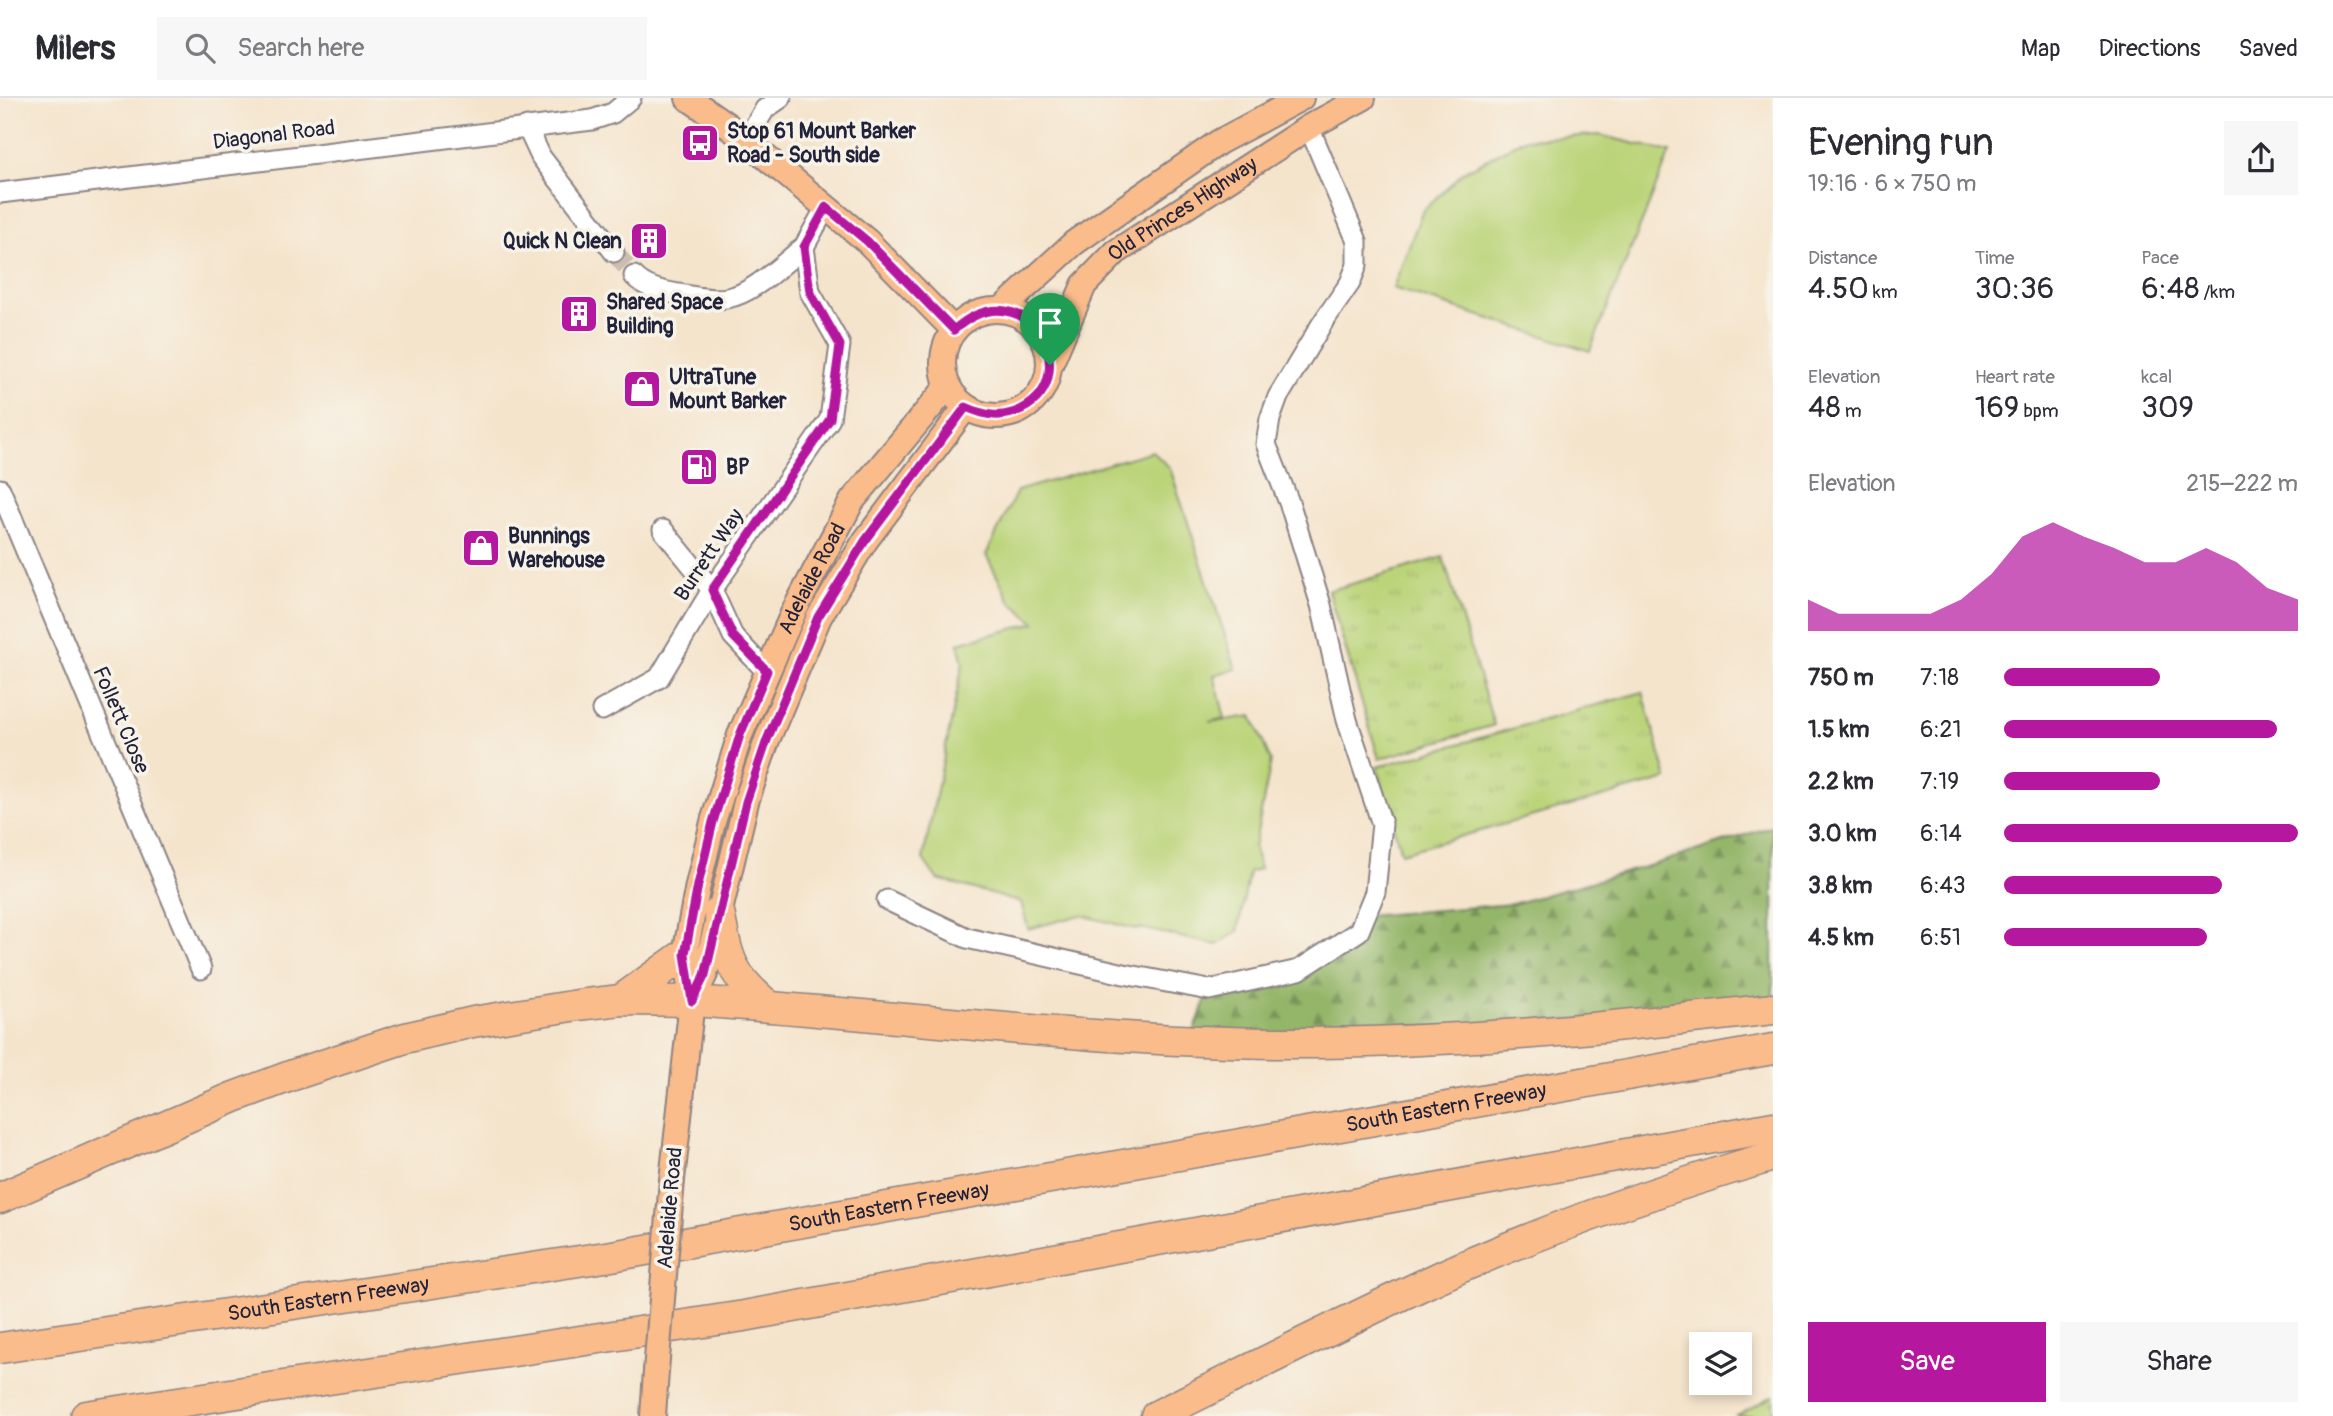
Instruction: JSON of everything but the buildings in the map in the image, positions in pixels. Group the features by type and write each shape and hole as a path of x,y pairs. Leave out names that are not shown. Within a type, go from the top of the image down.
{"highway":[{"path":"719,912 727,955 734,971 743,984 769,1006"},
{"path":"621,1000 685,954"},
{"path":"0,1198 233,1097 357,1053 473,1022 621,1000 769,1006 1087,1034 1278,1043 1494,1036 1773,1009"},
{"name":"South Eastern Freeway","path":"0,1348 612,1256 1773,1049"},
{"path":"86,1416 744,1316 1773,1127"},
{"path":"1156,1416 1416,1288 1551,1230 1697,1178 1773,1156"}],"main road":[{"path":"688,98 746,140 867,241 954,330"},
{"name":"Old Princes Highway","path":"1001,310 1074,243 1219,142 1301,98"},
{"name":"Old Princes Highway","path":"1050,365 1084,285 1116,252 1309,127 1363,98"},
{"path":"1001,310 1017,314 1036,328 1048,349 1050,365 1039,396 1020,410 997,416 981,414 966,407 948,386 943,371 947,342 954,330 975,314 1001,310"},
{"name":"Adelaide Road","path":"653,1416 672,1180 692,1001 685,954 713,822 740,735 767,671 794,611 852,501 948,386"},
{"name":"Adelaide Road","path":"692,1001 705,975 746,802 771,729 818,617 865,541 966,407"}],"street":[{"name":"Diagonal Road","path":"0,193 592,120 613,113 631,98"},
{"path":"746,140 765,109 781,98"},
{"path":"527,127 541,158 614,252"},
{"path":"887,900 967,938 1124,974 1209,990 1299,970 1359,931 1375,892 1382,824 1347,720 1321,605 1290,505 1266,444 1270,419 1278,397 1350,283 1357,265 1357,241 1309,127"},
{"path":"634,276 640,282 658,290 726,299 741,294 804,247 826,207"},
{"name":"Burrett Way","path":"602,710 659,678 712,590 830,419 840,345 810,292 804,247"},
{"name":"Follett Close","path":"0,489 201,969"},
{"path":"663,530 712,590 733,636 767,671"}],"green space":[{"path":"1599,135 1670,152 1590,351 1393,288 1422,212 1463,172 1524,139"},
{"path":"1152,451 1170,468 1236,669 1214,675 1225,718 1209,722 1252,716 1271,761 1254,848 1260,869 1249,872 1238,931 1217,945 1140,928 1139,930 1081,915 1028,929 1021,902 937,879 923,859 963,663 958,643 1035,623 1010,601 986,555 1017,491"},
{"path":"1443,557 1494,725 1379,759 1328,591"},
{"path":"1643,692 1667,779 1401,853 1377,767"},
{"path":"1773,826 1773,1009 1191,1040 1209,990 1299,970 1365,916 1512,904 1652,865"},
{"path":"1773,1396 1773,1416 1737,1416"}],"tunnel":[{"path":"614,252 634,276"}],"place":[{"name":"Stop 61 Mount Barker Road - South side","path":"700,143"},
{"name":"Quick N Clean","path":"649,241"},
{"name":"Shared Space Building","path":"579,314"},
{"name":"UltraTune Mount Barker","path":"642,389"},
{"name":"BP","path":"699,467"},
{"name":"Bunnings Warehouse","path":"481,548"}],"route":[{"path":"826,207 867,241 954,330 967,318 984,311 1001,310 1017,314 1031,322 1041,335 1048,349 1050,365 1039,396 1013,414 981,414 966,407 865,541 818,617 767,740 746,802 705,975 692,1001 685,954 698,885 713,822 740,735 767,671 733,636 712,590 830,419 840,345 810,292 804,247 826,207"}]}
